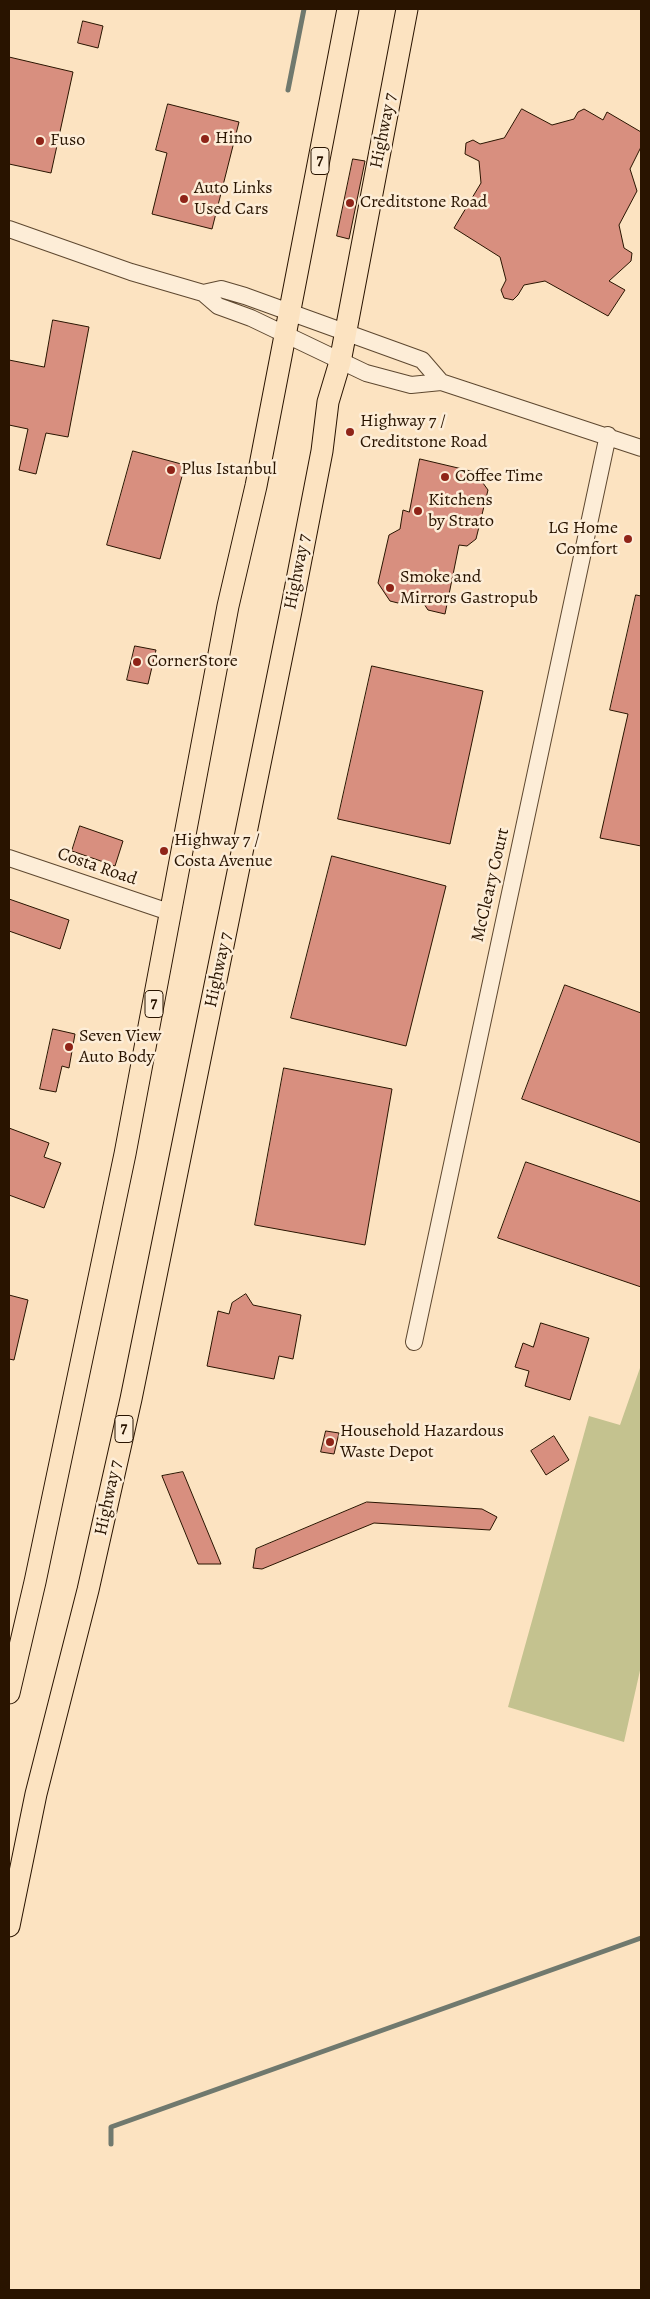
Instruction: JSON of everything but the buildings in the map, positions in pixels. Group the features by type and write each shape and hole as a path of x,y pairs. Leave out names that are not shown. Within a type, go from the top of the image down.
{"main road":[{"name":"7","path":"9,1694 35,1582 101,1267 172,913 228,606 256,486 288,312 309,220 348,9"},
{"name":"Highway 7","path":"9,1926 36,1794 88,1590 131,1399 293,602 322,451 328,402 340,362 408,9"}],"street":[{"path":"9,229 131,272 203,293 218,306 251,318 366,373 411,385 441,382 608,435 641,448"},
{"path":"203,293 221,289 422,360 441,382"},
{"name":"McCleary Court","path":"414,1342 608,435"},
{"name":"Costa Road","path":"9,858 172,913"}],"shaded area":[{"path":"640,1368 641,1666 624,1742 508,1707 589,1416 620,1425"}],"waterway":[{"path":"288,90 304,9"},
{"path":"111,2144 111,2127 641,1938"}],"place":[{"name":"Hino","path":"205,139"},
{"name":"Fuso","path":"40,141"},
{"name":"Auto Links Used Cars","path":"184,199"},
{"name":"Creditstone Road","path":"350,203"},
{"name":"Highway 7 / Creditstone Road","path":"350,432"},
{"name":"Plus Istanbul","path":"171,470"},
{"name":"Coffee Time","path":"445,477"},
{"name":"Kitchens by Strato","path":"418,511"},
{"name":"LG Home Comfort","path":"628,539"},
{"name":"Smoke and Mirrors Gastropub","path":"390,588"},
{"name":"CornerStore","path":"137,662"},
{"name":"Highway 7 / Costa Avenue","path":"164,851"},
{"name":"Seven View Auto Body","path":"69,1047"},
{"name":"Household Hazardous Waste Depot","path":"330,1442"}]}
